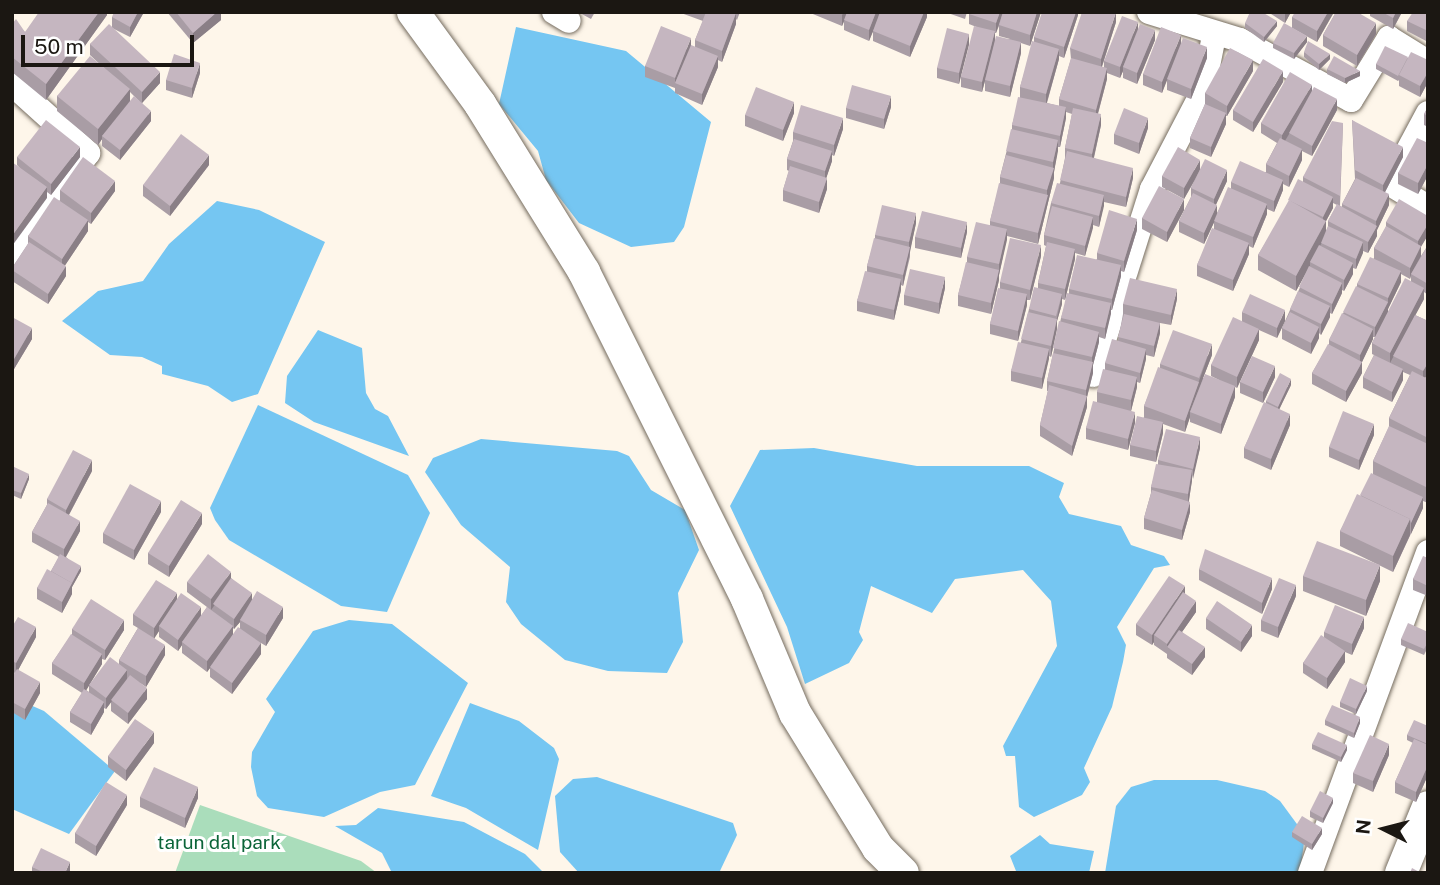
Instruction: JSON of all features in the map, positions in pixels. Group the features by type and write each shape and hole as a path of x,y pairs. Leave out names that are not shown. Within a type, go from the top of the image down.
{"street":[{"path":"413,12 480,104 584,272 747,599 795,712 878,848 903,873"},
{"path":"1149,12 1214,36 1240,40 1351,100 1389,38 1428,62"},
{"path":"1093,375 1152,189 1203,91 1214,36"},
{"path":"12,84 88,153 12,259"},
{"path":"1428,113 1390,184 1428,207"},
{"path":"1310,873 1428,552"},
{"path":"1401,873 1428,807"}],"green space":[{"name":"tarun dal park","path":"200,805 361,861 377,873 175,873"}],"water":[{"path":"516,27 626,51 711,122 684,227 674,242 631,247 579,223 546,180 538,151 499,104"},
{"path":"217,201 259,210 325,242 258,394 232,402 208,386 162,374 162,366 142,357 110,355 62,321 98,291 143,281 169,244"},
{"path":"318,330 362,348 366,393 375,409 388,416 409,456 314,422 285,403 287,376"},
{"path":"258,405 408,475 430,513 387,612 341,606 229,540 215,520 210,508"},
{"path":"481,439 617,451 629,456 651,490 685,510 699,550 678,593 683,642 667,673 608,671 565,660 521,624 506,602 510,567 461,525 425,472 433,458"},
{"path":"814,448 917,466 1029,466 1064,483 1059,497 1069,514 1121,526 1131,545 1164,556 1170,565 1154,568 1117,627 1126,645 1123,662 1112,707 1084,768 1090,782 1082,795 1034,817 1019,807 1015,756 1006,756 1003,746 1057,646 1051,601 1023,570 955,579 932,613 871,586 859,632 863,640 849,663 805,684 787,627 730,506 760,450"},
{"path":"349,620 392,624 468,683 415,785 380,792 324,817 268,808 257,796 251,767 252,752 275,712 266,699 313,631"},
{"path":"12,697 44,711 115,771 69,834 12,809"},
{"path":"470,703 519,721 554,748 559,759 538,850 466,808 431,796"},
{"path":"597,777 733,823 737,835 719,873 579,873 560,852 555,796 573,779"},
{"path":"1154,780 1217,780 1265,791 1280,801 1305,835 1300,873 1105,873 1116,806 1131,787"},
{"path":"378,808 464,822 525,854 544,873 392,873 382,853 335,826 356,825"},
{"path":"1040,835 1050,844 1094,851 1089,873 1016,871 1010,856"}],"building":[{"path":"39,12 99,12 46,84 12,57 12,24 16,19 25,32"},
{"path":"114,12 138,12 130,27 112,17"},
{"path":"176,12 217,12 193,33"},
{"path":"706,12 736,13 722,51 695,40"},
{"path":"847,12 876,12 869,30 844,20"},
{"path":"880,12 924,12 910,46 873,31"},
{"path":"1000,12 996,23 969,14"},
{"path":"1003,12 1037,12 1030,35 999,25"},
{"path":"1042,12 1076,12 1064,47 1034,37"},
{"path":"1082,12 1116,12 1101,59 1070,48"},
{"path":"1250,12 1262,12 1277,21 1264,37 1245,23"},
{"path":"1295,12 1328,12 1317,31 1292,17"},
{"path":"1336,12 1357,12 1376,23 1357,55 1323,35"},
{"path":"1382,12 1396,12 1393,18"},
{"path":"1413,12 1428,12 1428,31 1407,21"},
{"path":"1122,16 1138,22 1120,67 1104,61"},
{"path":"1284,23 1307,36 1294,53 1273,43"},
{"path":"109,24 160,72 142,92 90,44"},
{"path":"1140,24 1155,30 1137,73 1123,67"},
{"path":"661,26 691,38 675,78 645,66"},
{"path":"974,26 995,31 982,82 961,77"},
{"path":"1161,27 1181,35 1162,82 1143,74"},
{"path":"947,28 969,34 959,73 937,68"},
{"path":"996,36 1021,42 1010,86 985,80"},
{"path":"1183,38 1207,47 1191,89 1167,79"},
{"path":"1032,41 1059,49 1046,94 1020,87"},
{"path":"1308,41 1330,54 1319,64 1304,52"},
{"path":"691,45 718,56 702,94 675,83"},
{"path":"1385,46 1408,57 1398,76 1376,64"},
{"path":"1230,48 1253,60 1227,106 1205,93"},
{"path":"1411,52 1428,60 1428,72 1420,86 1399,75"},
{"path":"174,54 200,63 192,88 166,80"},
{"path":"90,56 130,89 98,129 57,96"},
{"path":"1334,56 1360,71 1345,78 1327,69"},
{"path":"1071,58 1107,68 1096,110 1059,99"},
{"path":"1263,59 1283,71 1253,122 1233,110"},
{"path":"1290,72 1312,85 1282,135 1261,123"},
{"path":"852,85 891,96 884,119 846,108"},
{"path":"756,87 794,102 783,130 745,115"},
{"path":"1314,87 1337,99 1312,146 1289,133"},
{"path":"134,96 151,111 120,150 102,136"},
{"path":"1018,97 1066,107 1060,136 1012,125"},
{"path":"1205,104 1226,113 1211,147 1190,138"},
{"path":"801,105 843,118 834,145 793,132"},
{"path":"1073,108 1101,114 1092,154 1065,148"},
{"path":"1124,108 1148,118 1139,143 1114,134"},
{"path":"46,120 80,147 51,184 17,157"},
{"path":"1352,120 1403,147 1383,185 1355,170"},
{"path":"1332,121 1343,123 1340,196 1303,177"},
{"path":"1011,129 1058,140 1053,162 1006,151"},
{"path":"181,134 209,155 170,206 143,185"},
{"path":"1280,138 1302,149 1289,176 1266,164"},
{"path":"1417,138 1428,143 1428,164 1418,183 1398,173"},
{"path":"794,139 832,151 825,171 787,159"},
{"path":"1178,147 1200,160 1184,188 1162,176"},
{"path":"1067,151 1133,168 1126,197 1060,180"},
{"path":"1006,155 1054,168 1047,190 1000,177"},
{"path":"83,157 115,181 91,213 60,190"},
{"path":"1205,159 1227,170 1214,199 1191,188"},
{"path":"1240,161 1283,180 1274,201 1231,182"},
{"path":"12,162 47,187 12,236 12,217"},
{"path":"790,166 827,178 819,202 783,190"},
{"path":"1356,178 1389,194 1376,221 1342,204"},
{"path":"1298,179 1333,197 1323,217 1288,200"},
{"path":"999,183 1048,195 1038,233 990,221"},
{"path":"1057,183 1104,195 1099,216 1051,203"},
{"path":"1159,186 1184,199 1167,232 1142,218"},
{"path":"1228,187 1267,204 1253,237 1214,221"},
{"path":"1193,193 1217,205 1204,233 1179,221"},
{"path":"54,197 88,220 62,259 28,236"},
{"path":"1399,199 1428,216 1428,224 1418,241 1386,222"},
{"path":"1289,200 1326,221 1296,276 1258,255"},
{"path":"1337,204 1377,226 1368,242 1328,221"},
{"path":"882,205 916,213 909,242 875,235"},
{"path":"1052,206 1093,217 1085,246 1044,235"},
{"path":"1109,210 1137,219 1124,261 1097,253"},
{"path":"922,211 967,222 961,248 915,237"},
{"path":"976,222 1007,229 999,264 967,257"},
{"path":"1328,226 1363,242 1356,259 1321,243"},
{"path":"1386,226 1421,246 1410,268 1374,248"},
{"path":"1212,228 1249,243 1233,280 1197,265"},
{"path":"874,238 910,247 903,275 867,266"},
{"path":"1010,238 1041,245 1030,290 1000,282"},
{"path":"29,242 66,266 48,294 12,270"},
{"path":"1047,242 1075,249 1065,289 1038,283"},
{"path":"1319,245 1353,263 1344,280 1310,262"},
{"path":"1428,245 1428,284 1411,274"},
{"path":"1077,255 1121,265 1112,299 1069,289"},
{"path":"1370,257 1401,271 1388,298 1357,284"},
{"path":"966,262 999,270 991,303 958,295"},
{"path":"1309,266 1342,283 1332,304 1299,287"},
{"path":"910,269 945,277 939,303 904,295"},
{"path":"865,271 901,279 894,310 857,301"},
{"path":"1130,278 1177,289 1171,315 1123,304"},
{"path":"1405,278 1424,288 1390,353 1372,343"},
{"path":"1356,286 1388,302 1375,327 1343,312"},
{"path":"1034,287 1062,294 1056,316 1029,309"},
{"path":"998,288 1027,294 1018,331 990,324"},
{"path":"1298,291 1330,306 1321,324 1290,309"},
{"path":"1067,293 1111,303 1105,328 1061,318"},
{"path":"1250,294 1285,310 1277,328 1242,312"},
{"path":"1028,312 1057,319 1051,346 1021,339"},
{"path":"1290,312 1319,327 1311,343 1282,328"},
{"path":"1342,313 1373,329 1360,355 1329,340"},
{"path":"1124,314 1160,323 1154,346 1118,337"},
{"path":"1415,315 1428,321 1428,363 1423,371 1393,356"},
{"path":"12,317 32,328 14,359 12,358"},
{"path":"1233,317 1259,329 1237,377 1211,365"},
{"path":"1059,321 1099,332 1092,357 1053,348"},
{"path":"1173,330 1212,344 1199,378 1160,364"},
{"path":"1112,339 1146,349 1140,373 1105,363"},
{"path":"1018,342 1049,349 1042,378 1011,371"},
{"path":"1328,344 1362,362 1346,391 1312,373"},
{"path":"1053,353 1093,362 1086,390 1047,381"},
{"path":"1374,355 1403,369 1392,392 1363,377"},
{"path":"1252,356 1275,366 1263,392 1240,382"},
{"path":"1158,367 1199,382 1185,421 1144,406"},
{"path":"1103,369 1137,377 1131,400 1097,392"},
{"path":"1412,371 1428,379 1428,438 1389,418"},
{"path":"1280,373 1291,379 1278,407 1266,401"},
{"path":"1205,374 1235,386 1221,424 1190,412"},
{"path":"1049,385 1087,396 1072,446 1040,425"},
{"path":"1093,401 1135,412 1128,439 1086,428"},
{"path":"1264,402 1290,414 1271,459 1244,448"},
{"path":"1343,411 1374,424 1359,460 1329,447"},
{"path":"1137,416 1163,422 1156,451 1130,445"},
{"path":"1389,426 1428,444 1428,488 1373,461"},
{"path":"1166,429 1200,437 1193,469 1158,460"},
{"path":"73,450 92,460 66,510 47,499"},
{"path":"1156,464 1192,470 1188,494 1151,487"},
{"path":"12,466 29,474 21,493 12,490"},
{"path":"1371,473 1423,497 1411,523 1410,519 1360,495"},
{"path":"130,484 161,501 134,550 103,533"},
{"path":"1152,490 1190,502 1182,530 1144,518"},
{"path":"1357,494 1410,519 1393,556 1340,531"},
{"path":"181,500 202,513 169,566 148,553"},
{"path":"48,503 80,521 64,549 32,532"},
{"path":"1317,541 1380,565 1366,600 1303,576"},
{"path":"1205,549 1272,578 1262,603 1199,569"},
{"path":"60,554 81,566 72,583 51,571"},
{"path":"208,554 231,572 211,599 187,582"},
{"path":"1423,556 1428,558 1428,586 1413,579"},
{"path":"47,569 72,583 62,602 37,588"},
{"path":"1169,576 1185,586 1152,635 1136,624"},
{"path":"231,578 252,593 234,619 213,604"},
{"path":"1279,578 1296,585 1278,627 1261,620"},
{"path":"156,580 177,593 154,628 133,614"},
{"path":"257,591 283,607 266,635 240,620"},
{"path":"1183,592 1196,601 1167,644 1154,635"},
{"path":"181,593 201,607 178,640 159,626"},
{"path":"91,599 124,620 105,650 72,629"},
{"path":"1217,601 1252,625 1241,642 1206,618"},
{"path":"1335,605 1364,617 1352,644 1324,632"},
{"path":"207,607 233,626 207,661 182,642"},
{"path":"18,617 36,627 16,663 12,661 12,627"},
{"path":"1408,623 1428,632 1428,642 1424,649 1401,639"},
{"path":"238,627 261,643 232,683 210,667"},
{"path":"138,628 165,645 146,676 119,660"},
{"path":"1179,630 1205,647 1192,664 1167,647"},
{"path":"71,634 102,654 84,683 52,663"},
{"path":"1321,635 1345,651 1327,678 1303,663"},
{"path":"110,657 127,670 106,698 89,685"},
{"path":"17,669 40,682 25,709 12,702 12,677"},
{"path":"130,675 147,688 128,713 111,700"},
{"path":"1350,678 1367,686 1356,709 1340,702"},
{"path":"84,689 104,702 91,724 70,712"},
{"path":"1332,705 1360,717 1354,733 1325,720"},
{"path":"135,719 154,732 126,770 108,756"},
{"path":"1414,720 1428,726 1428,744 1407,735"},
{"path":"1318,732 1347,745 1341,757 1312,744"},
{"path":"1370,735 1389,744 1373,781 1353,773"},
{"path":"1414,739 1428,745 1428,765 1416,792 1395,782"},
{"path":"154,767 198,787 185,818 140,797"},
{"path":"106,782 127,795 96,846 75,833"},
{"path":"1320,791 1333,798 1323,818 1310,811"},
{"path":"1302,816 1322,828 1312,844 1292,832"},
{"path":"41,848 70,862 65,873 45,873 32,867"}]}
